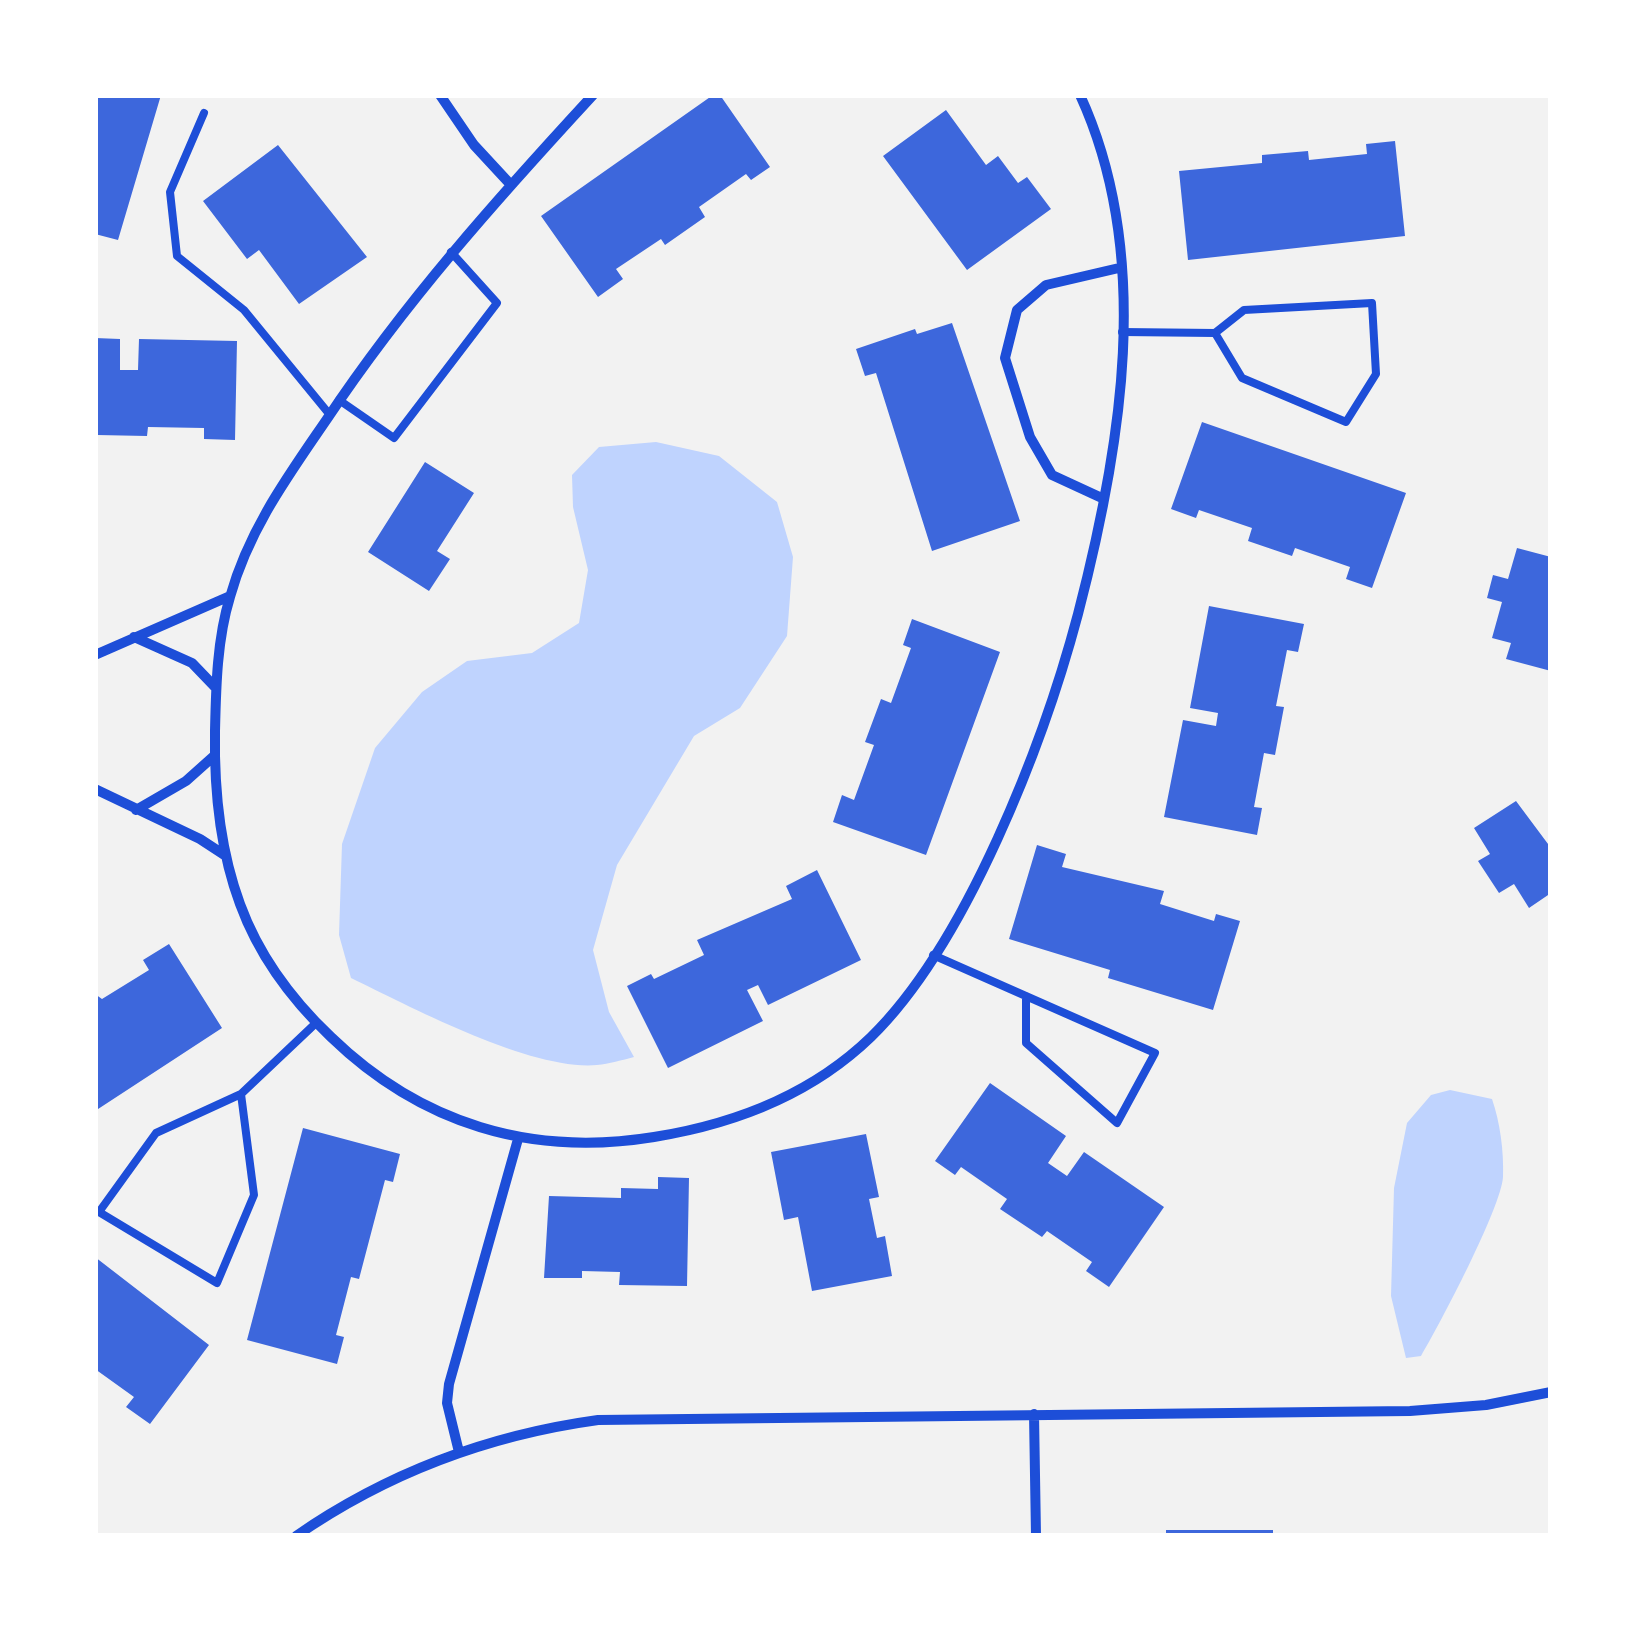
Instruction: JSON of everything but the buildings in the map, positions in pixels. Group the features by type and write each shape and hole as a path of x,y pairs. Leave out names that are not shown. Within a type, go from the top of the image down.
{"street":[{"path":"440,95 474,146 511,185"},
{"path":"593,95 451,252 339,400 265,510 230,596 216,688 214,756 226,856 240,904 263,952 316,1023 362,1066 400,1094 462,1125 518,1138 574,1144 629,1141 698,1130 764,1108 813,1083 873,1035 918,982 969,894 1025,771 1070,645 1104,499 1122,385 1119,268 1106,170 1080,95"},
{"path":"1104,499 1052,475 1030,437 1005,358 1017,310 1046,285 1119,268"},
{"path":"95,655 230,596"},
{"path":"133,637 161,646 192,663 216,688"},
{"path":"136,810 186,781 214,756"},
{"path":"95,789 200,839 226,856"},
{"path":"459,1452 447,1403 449,1384 518,1138"},
{"path":"296,1536 379,1485 459,1452 544,1428 634,1417 1410,1410 1486,1404 1551,1392"},
{"path":"1034,1414 1036,1536"}],"lane":[{"path":"204,113 170,192 177,256 244,310 330,414"},
{"path":"339,400 394,438 497,303 451,252"},
{"path":"1122,332 1215,333 1244,310 1372,303 1376,374 1346,422 1242,378 1215,333"},
{"path":"934,954 1155,1053 1117,1123 1026,1043 1026,996"},
{"path":"241,1094 254,1196 216,1283 99,1212 156,1133 241,1094 316,1023"}],"water":[{"path":"656,442 719,456 777,502 793,557 787,636 740,708 694,736 617,865 593,950 609,1012 634,1057 602,1064 570,1064 539,1058 472,1035 351,978 339,935 342,844 375,748 422,692 467,661 532,653 579,623 588,570 573,507 572,475 599,447"},
{"path":"1450,1090 1492,1099 1501,1137 1503,1177 1481,1239 1442,1319 1421,1356 1406,1358 1391,1296 1394,1188 1407,1123 1431,1095"}]}
